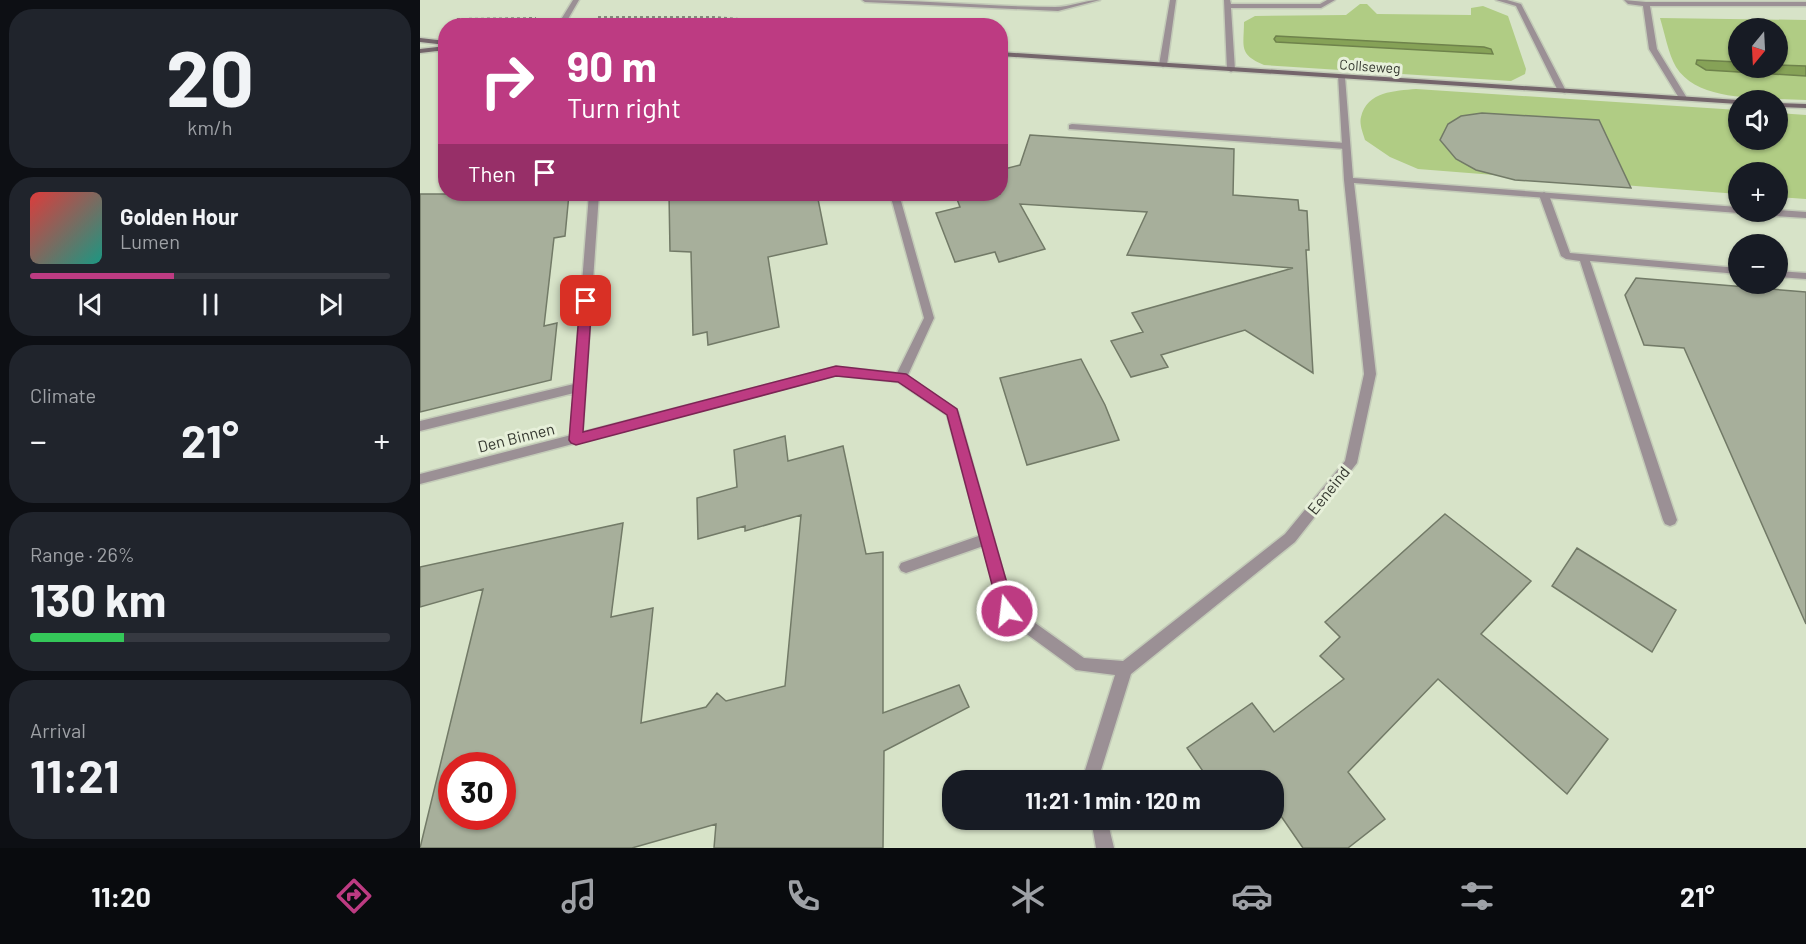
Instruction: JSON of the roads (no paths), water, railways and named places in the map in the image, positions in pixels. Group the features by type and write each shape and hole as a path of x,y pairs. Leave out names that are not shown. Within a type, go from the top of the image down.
{"street":[{"path":"565,18 576,0"},
{"path":"865,0 1058,9 1097,0"},
{"path":"1162,65 1173,0"},
{"path":"1231,70 1227,3 1321,6 1332,0"},
{"path":"1499,0 1522,4 1562,91"},
{"path":"1627,0 1630,3 1646,4 1806,4"},
{"path":"1646,4 1653,49 1683,98"},
{"path":"420,40 438,42"},
{"path":"420,51 438,49"},
{"name":"Collseweg","path":"1008,55 1728,101"},
{"name":"Eeneind","path":"1125,669 1290,538 1351,462 1370,374 1349,180 1341,77"},
{"path":"1788,105 1806,106"},
{"path":"1072,127 1346,146"},
{"path":"1349,180 1728,209"},
{"path":"1544,195 1566,256 1728,270"},
{"path":"576,440 593,201"},
{"path":"897,201 929,318 901,378"},
{"path":"1788,214 1806,215"},
{"path":"1584,257 1670,520"},
{"path":"1788,275 1806,276"},
{"name":"Den Binnen","path":"420,479 836,371 901,378 952,412 1007,611 1081,665 1125,669"},
{"path":"420,426 579,387"},
{"path":"906,567 987,539"},
{"path":"1093,770 1125,669"},
{"path":"1101,830 1105,848"}]}
